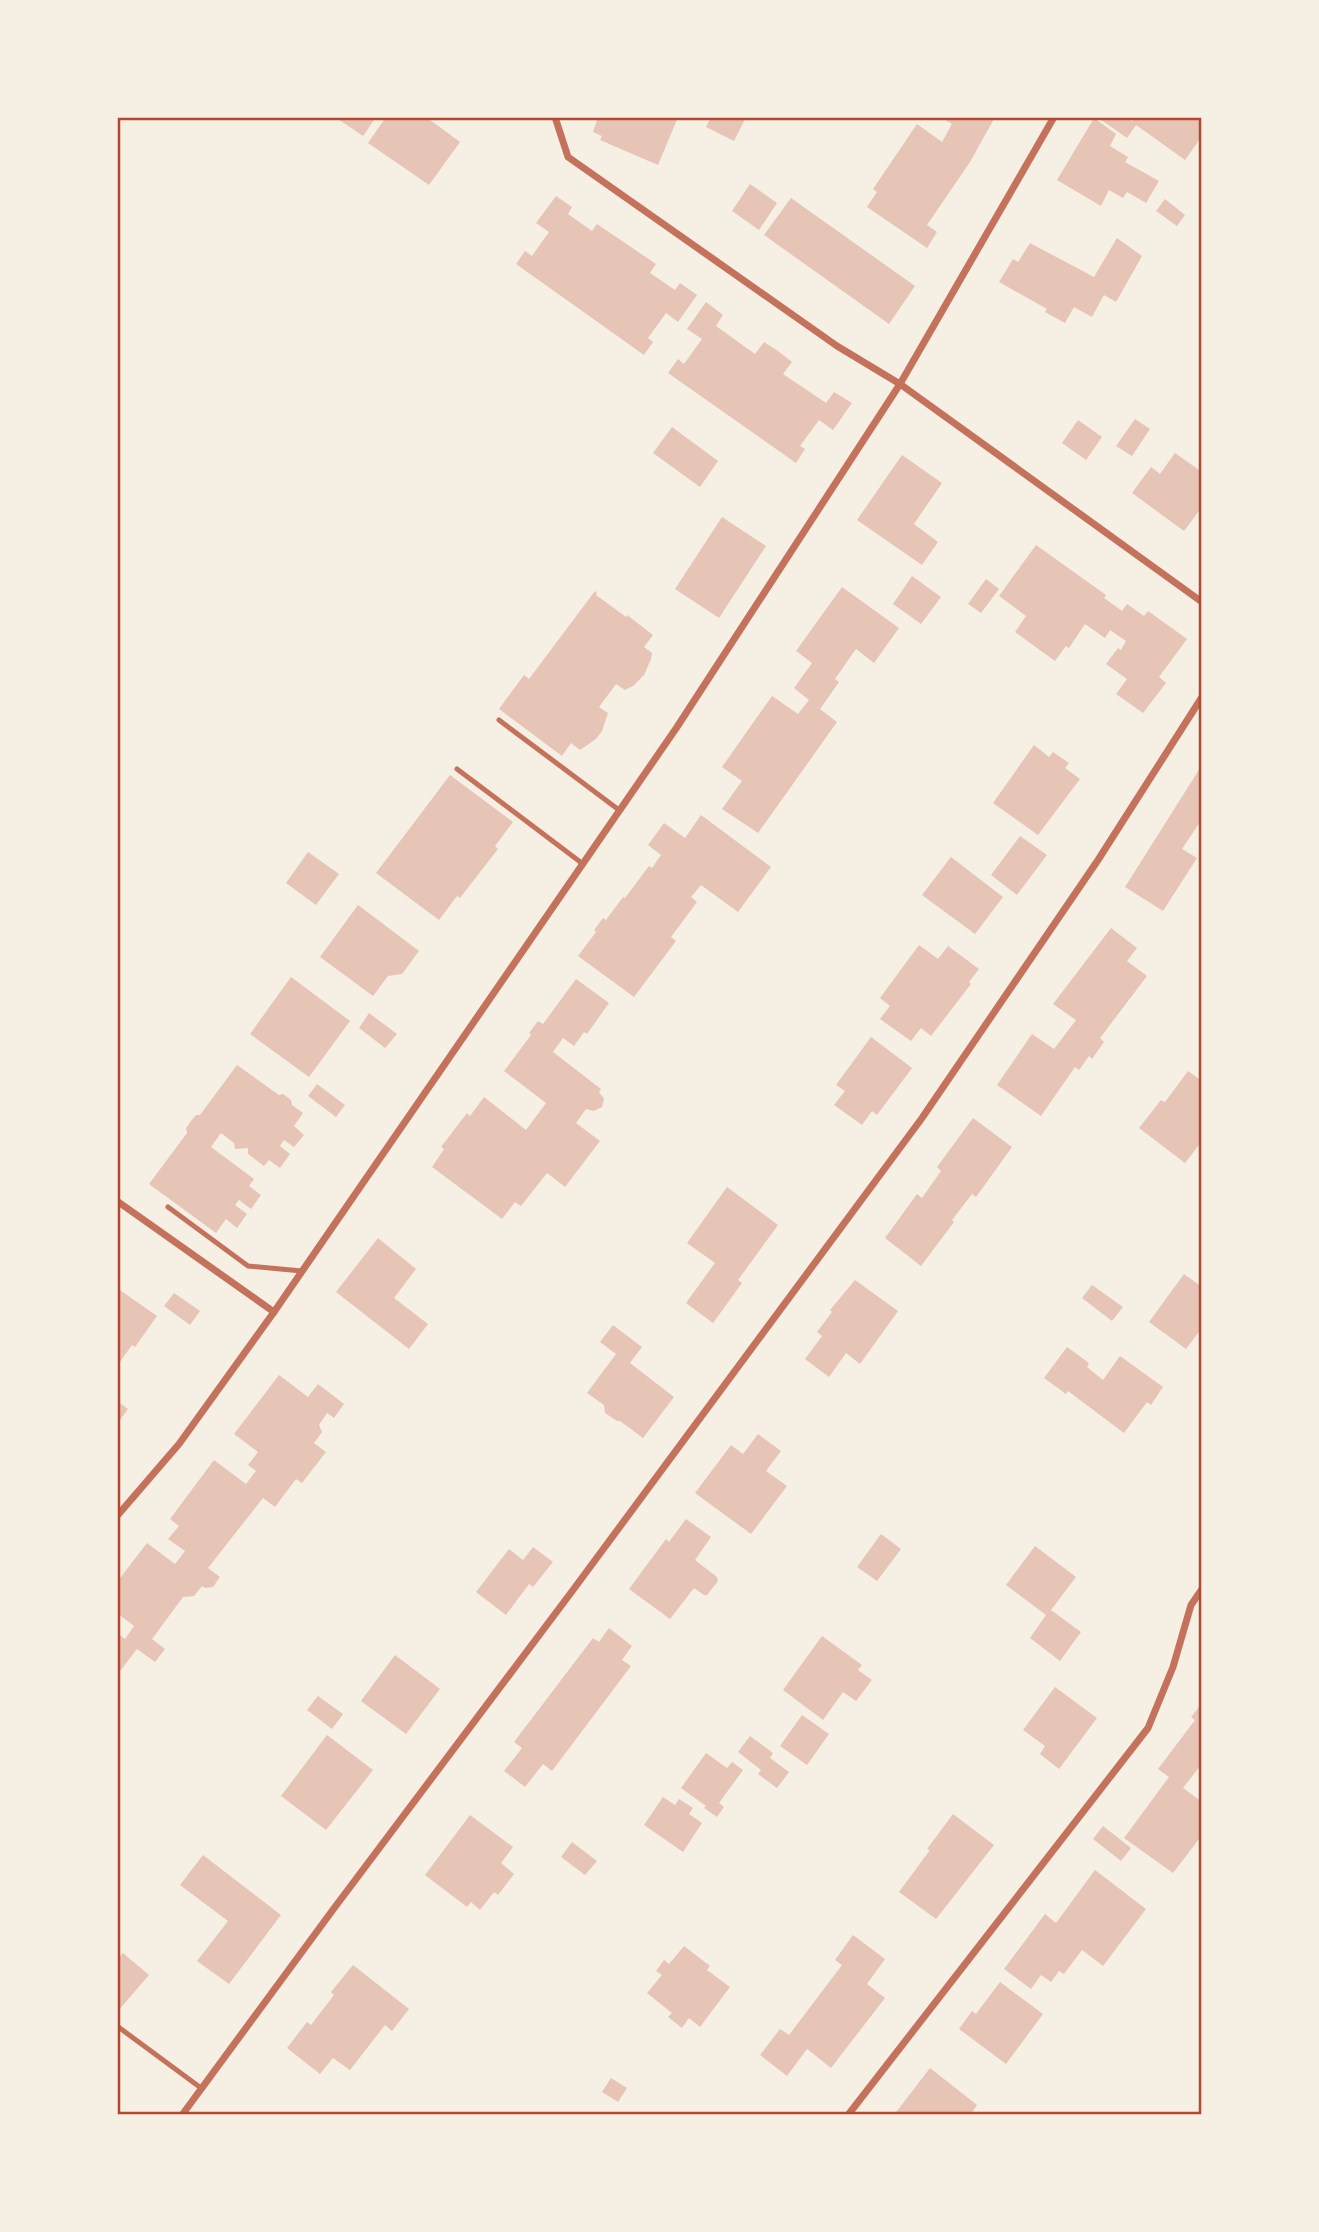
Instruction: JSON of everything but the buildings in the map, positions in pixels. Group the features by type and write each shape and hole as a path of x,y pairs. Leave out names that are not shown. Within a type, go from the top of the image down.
{"street":[{"path":"555,117 568,157 837,346 900,384 1202,602"},
{"path":"117,1516 179,1444 274,1312 684,715 900,384 1054,117"},
{"path":"182,2115 922,1118 1098,860 1202,697"},
{"path":"117,1201 274,1312"},
{"path":"848,2115 1148,1728 1173,1667 1191,1605 1202,1589"}],"lane":[{"path":"499,720 619,810"},
{"path":"457,769 583,864"},
{"path":"168,1207 248,1266 302,1272"},
{"path":"117,2026 201,2088"}]}
